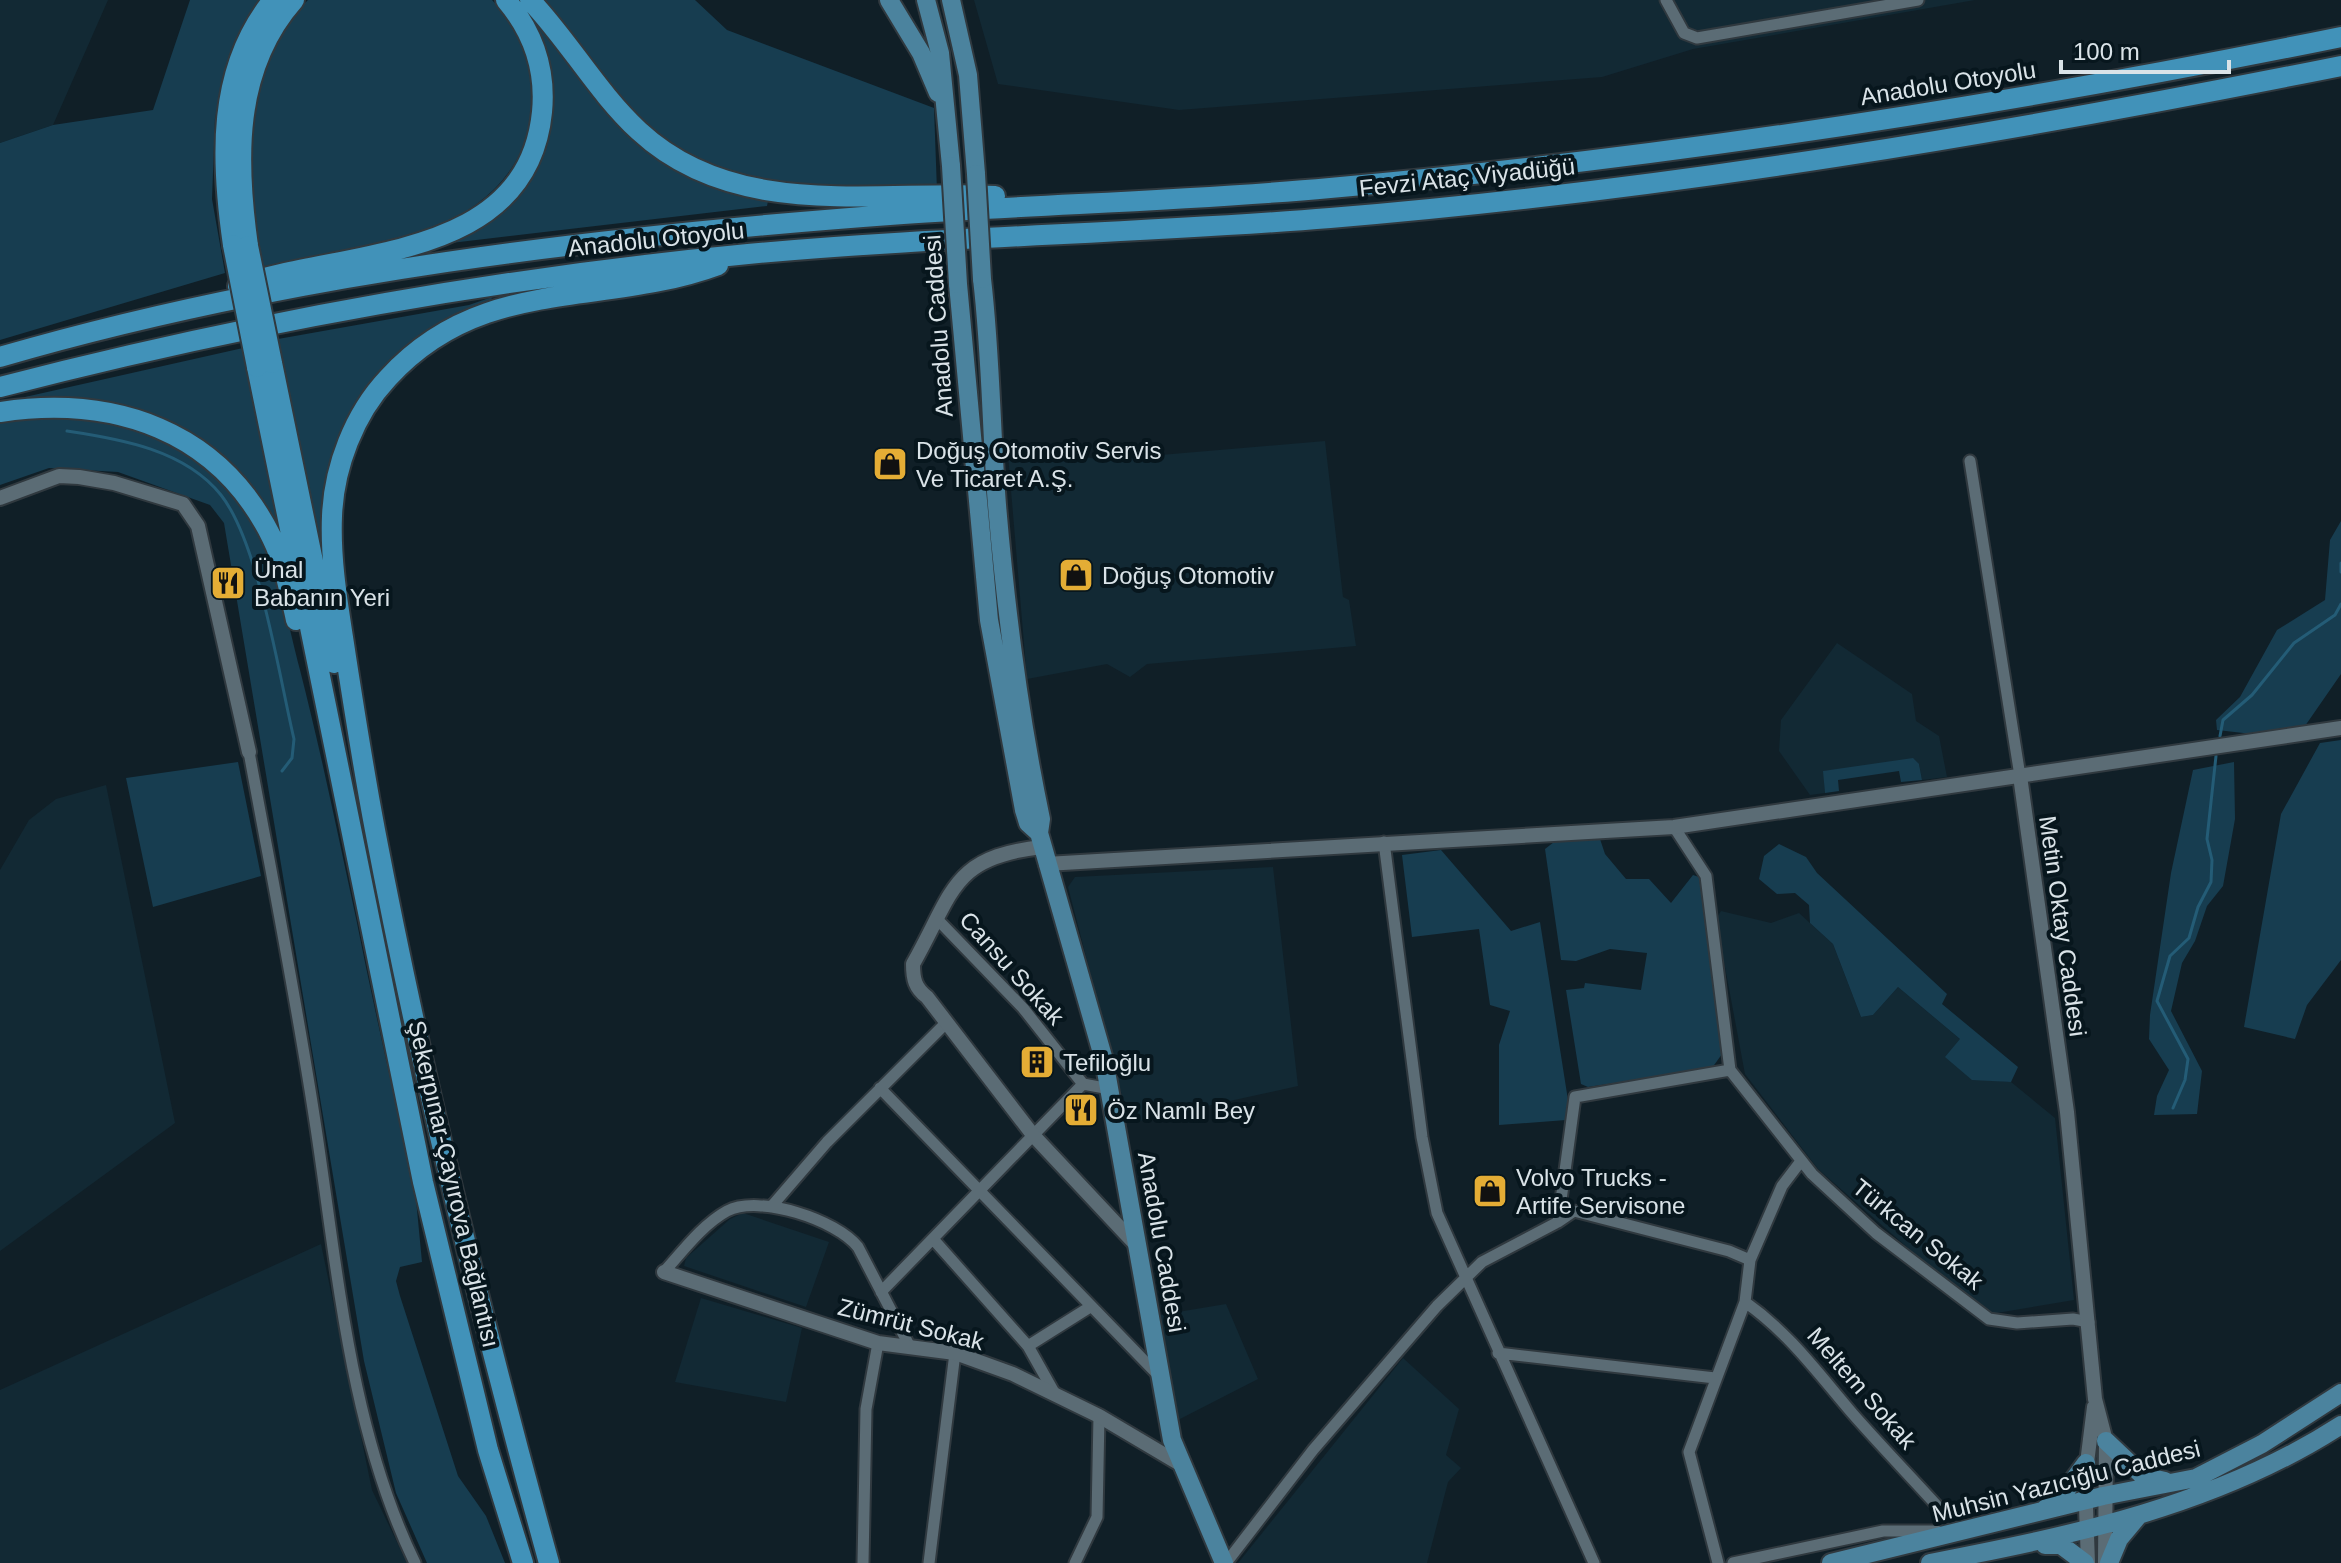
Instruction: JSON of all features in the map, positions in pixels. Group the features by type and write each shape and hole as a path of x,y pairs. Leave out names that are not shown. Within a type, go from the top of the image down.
{"highway":[{"path":"273,0 242,54 228,108 225,165 337,750 345,813"},
{"path":"241,246 241,151 248,86 267,37 294,0"},
{"path":"144,319 247,283 346,263 437,238 493,207 524,169 536,141 544,98 536,50 517,13 506,0"},
{"path":"530,0 639,132 684,163 727,181 776,192 840,197 967,195 1107,203"},
{"name":"Anadolu Otoyolu","path":"1608,158 1900,118 2070,90 2341,37"},
{"name":"Fevzi Ataç Viyadüğü","path":"1328,218 1610,188 2046,123 2170,102 2341,66"},
{"name":"Fevzi Ataç Viyadüğü","path":"1328,188 1608,158"},
{"name":"Anadolu Otoyolu","path":"0,357 144,319 430,265 567,246 803,222 1328,188"},
{"name":"Anadolu Otoyolu","path":"0,387 138,351 436,292 748,254 1050,232 1328,218"},
{"path":"394,932 357,735 334,578 335,488 354,429 386,380 419,349 464,321 530,301 689,276 748,254"},
{"path":"264,365 394,932"},
{"path":"0,412 57,407 115,412 143,420 199,450 244,493 274,541 345,813"},
{"name":"Şekerpınar-Çayırova Bağlantısı","path":"345,813 423,1182 488,1450 523,1563"},
{"name":"Şekerpınar-Çayırova Bağlantısı","path":"394,932 419,1056 549,1563"}],"main road":[{"path":"889,0 921,53 947,115"},
{"name":"Anadolu Caddesi","path":"926,0 940,53 947,115 958,284 989,620 1024,810 1042,848 1095,1024 1110,1089 1168,1422 1180,1464 1225,1563"},
{"name":"Anadolu Caddesi","path":"953,0 972,99 1007,618 1020,720 1041,819 1042,848"},
{"path":"2262,1444 2341,1379"},
{"name":"Muhsin Yazıcığlu Caddesi","path":"1831,1563 2171,1483 2218,1469 2341,1393"},
{"name":"Muhsin Yazıcığlu Caddesi","path":"1930,1563 2097,1528 2208,1493 2271,1464 2341,1425"},
{"path":"2271,1464 2316,1453 2341,1438"},
{"path":"2106,1441 2143,1476 2171,1483"},
{"path":"2039,1512 2059,1500 2086,1463"},
{"path":"2107,1563 2119,1539 2140,1514"},
{"path":"2022,1545 2061,1545 2087,1563"}],"street":[{"path":"1666,0 1684,33 1697,38 1918,0"},
{"name":"Metin Oktay Caddesi","path":"1970,461 2020,776 2067,1112 2095,1399 2106,1441 2095,1500"},
{"path":"0,498 59,476 79,477 114,483 183,504 198,526 249,752 305,1057 361,1401 384,1490 415,1563"},
{"path":"1138,1247 1033,1135 927,997 917,989 913,964 955,887 975,864 1003,852 1042,848 1384,842 1674,827 2341,728"},
{"path":"1558,1222 1575,1097 1730,1070 1706,876 1674,827"},
{"path":"1384,842 1422,1137 1437,1213 1594,1563"},
{"name":"Cansu Sokak","path":"938,920 1023,1008 1083,1084"},
{"path":"771,1207 827,1142 945,1024"},
{"name":"Türkcan Sokak","path":"1730,1070 1740,1078 1801,1161 1876,1233 1989,1319 2017,1323 2073,1319 2089,1322"},
{"path":"881,1292 1083,1084 1110,1089"},
{"path":"880,1088 1161,1377"},
{"path":"1718,1563 1689,1452 1745,1302 1750,1260 1782,1186 1801,1161"},
{"path":"664,1272 726,1212 744,1206 771,1207 830,1223 850,1236 910,1347"},
{"path":"1225,1563 1313,1450 1437,1306 1482,1262 1574,1211 1729,1251 1750,1260"},
{"path":"933,1239 1028,1346 1055,1395"},
{"name":"Zümrüt Sokak","path":"664,1272 878,1343 955,1353 1013,1374 1099,1416 1180,1464"},
{"name":"Meltem Sokak","path":"1745,1302 1773,1322 1802,1350 1852,1413 1939,1508"},
{"path":"1028,1346 1090,1307"},
{"path":"863,1563 866,1409 878,1343"},
{"path":"929,1563 955,1353"},
{"path":"1498,1353 1715,1378"},
{"name":"Metin Oktay Caddesi","path":"2095,1399 2086,1463 2095,1500"},
{"path":"1075,1563 1097,1517 1099,1416"},
{"path":"2095,1500 2097,1528 2107,1563"},
{"path":"2087,1563 2097,1528"},
{"path":"1733,1563 1883,1531 1966,1531"}],"shaded area":[{"path":"0,0 108,0 53,125 0,143"},
{"path":"190,0 264,0 234,43 215,118 212,199 225,273 0,340 0,143 53,125 153,110"},
{"path":"308,0 492,0 511,24 525,51 533,80 533,111 520,153 497,186 466,211 428,230 387,244 263,270 251,163 257,93 267,60 284,29"},
{"path":"541,0 695,0 727,30 934,108 937,191 858,191 778,183 703,161 668,143 637,119 600,78"},
{"path":"974,0 1975,0 1693,49 1602,77 1179,110 998,84"},
{"path":"533,12 664,162 724,189 768,201 767,206 451,243 539,155 551,108 528,14"},
{"path":"492,297 491,302 472,309 343,432 331,601 278,339 469,305"},
{"path":"243,348 285,550 201,440 157,417 136,410 96,403 26,401 25,397"},
{"path":"22,417 107,423 157,438 180,450 226,487 242,506 266,550 282,598 315,732 415,1189 422,1262 400,1267 396,1281 458,1476 486,1516 505,1563 427,1563 396,1493 364,1361 224,523 210,505 118,472 49,468 0,485 0,422"},
{"path":"1325,441 1343,597 1349,600 1356,646 1147,664 1130,677 1107,664 1027,679 1007,443 1102,460"},
{"path":"2341,521 2341,674 2305,726 2252,734 2217,730 2216,720 2240,697 2277,630 2325,600 2330,540"},
{"path":"1837,643 1912,694 1916,721 1939,736 1947,777 1922,780 1919,764 1824,771 1825,793 1810,795 1779,751 1781,720"},
{"path":"2341,740 2341,960 2307,1005 2295,1039 2244,1027 2281,814 2320,743"},
{"path":"1913,758 1919,764 1922,780 1901,782 1899,771 1838,780 1839,791 1825,793 1823,771"},
{"path":"238,762 261,876 153,907 126,778"},
{"path":"2234,762 2235,819 2223,886 2207,906 2195,941 2182,963 2171,1011 2202,1071 2197,1114 2154,1115 2157,1096 2169,1070 2149,1039 2150,1015 2171,873 2193,770"},
{"path":"106,785 175,1123 0,1251 0,870 29,820 56,799"},
{"path":"1600,839 1605,854 1626,879 1649,879 1671,903 1693,875 1699,877 1722,1054 1712,1068 1588,1087 1581,1084 1566,990 1584,988 1585,983 1641,990 1647,953 1610,949 1576,961 1561,960 1545,849 1554,842"},
{"path":"1779,844 1806,857 1817,873 1947,994 1942,1004 2018,1067 2011,1082 1972,1080 1945,1057 1960,1039 1898,987 1873,1015 1861,1017 1833,944 1810,923 1809,905 1795,893 1777,894 1759,879 1764,856"},
{"path":"1441,850 1511,931 1540,922 1568,1100 1566,1120 1499,1125 1499,1045 1510,1011 1490,1005 1479,929 1412,937 1402,855"},
{"path":"1273,867 1298,1086 1129,1123 1068,887 1075,877"},
{"path":"1721,911 1771,923 1799,913 1833,944 1861,1017 1873,1015 1898,987 1960,1039 1972,1079 2011,1082 2055,1118 2074,1300 1991,1314 1925,1263 1818,1169 1745,1074 1716,919"},
{"path":"743,1213 829,1242 806,1307 684,1266 686,1258 730,1219"},
{"path":"321,1244 372,1490 407,1563 0,1563 0,1390"},
{"path":"701,1298 802,1328 786,1402 675,1382"},
{"path":"1226,1304 1258,1379 1178,1420 1160,1315"},
{"path":"1403,1358 1459,1409 1446,1455 1461,1468 1448,1482 1427,1563 1238,1563"}],"waterway":[{"path":"67,431 130,443 171,457 189,467 221,495 246,545 274,647 294,739 292,758 282,771"},
{"path":"2341,563 2341,572"},
{"path":"2220,736 2223,720 2252,695 2294,643 2335,615 2341,604"},
{"path":"2173,1108 2185,1080 2188,1059 2157,1001 2170,956 2189,938 2198,907 2211,882 2212,860 2207,839 2216,756"}],"place":[{"name":"Doğuş Otomotiv Servis Ve Ticaret A.Ş.","path":"890,464"},
{"name":"Doğuş Otomotiv","path":"1076,575"},
{"name":"Ünal Babanın Yeri","path":"228,583"},
{"name":"Tefiloğlu","path":"1037,1062"},
{"name":"Öz Namlı Bey","path":"1081,1110"},
{"name":"Volvo Trucks - Artife Servisone","path":"1490,1191"}]}
